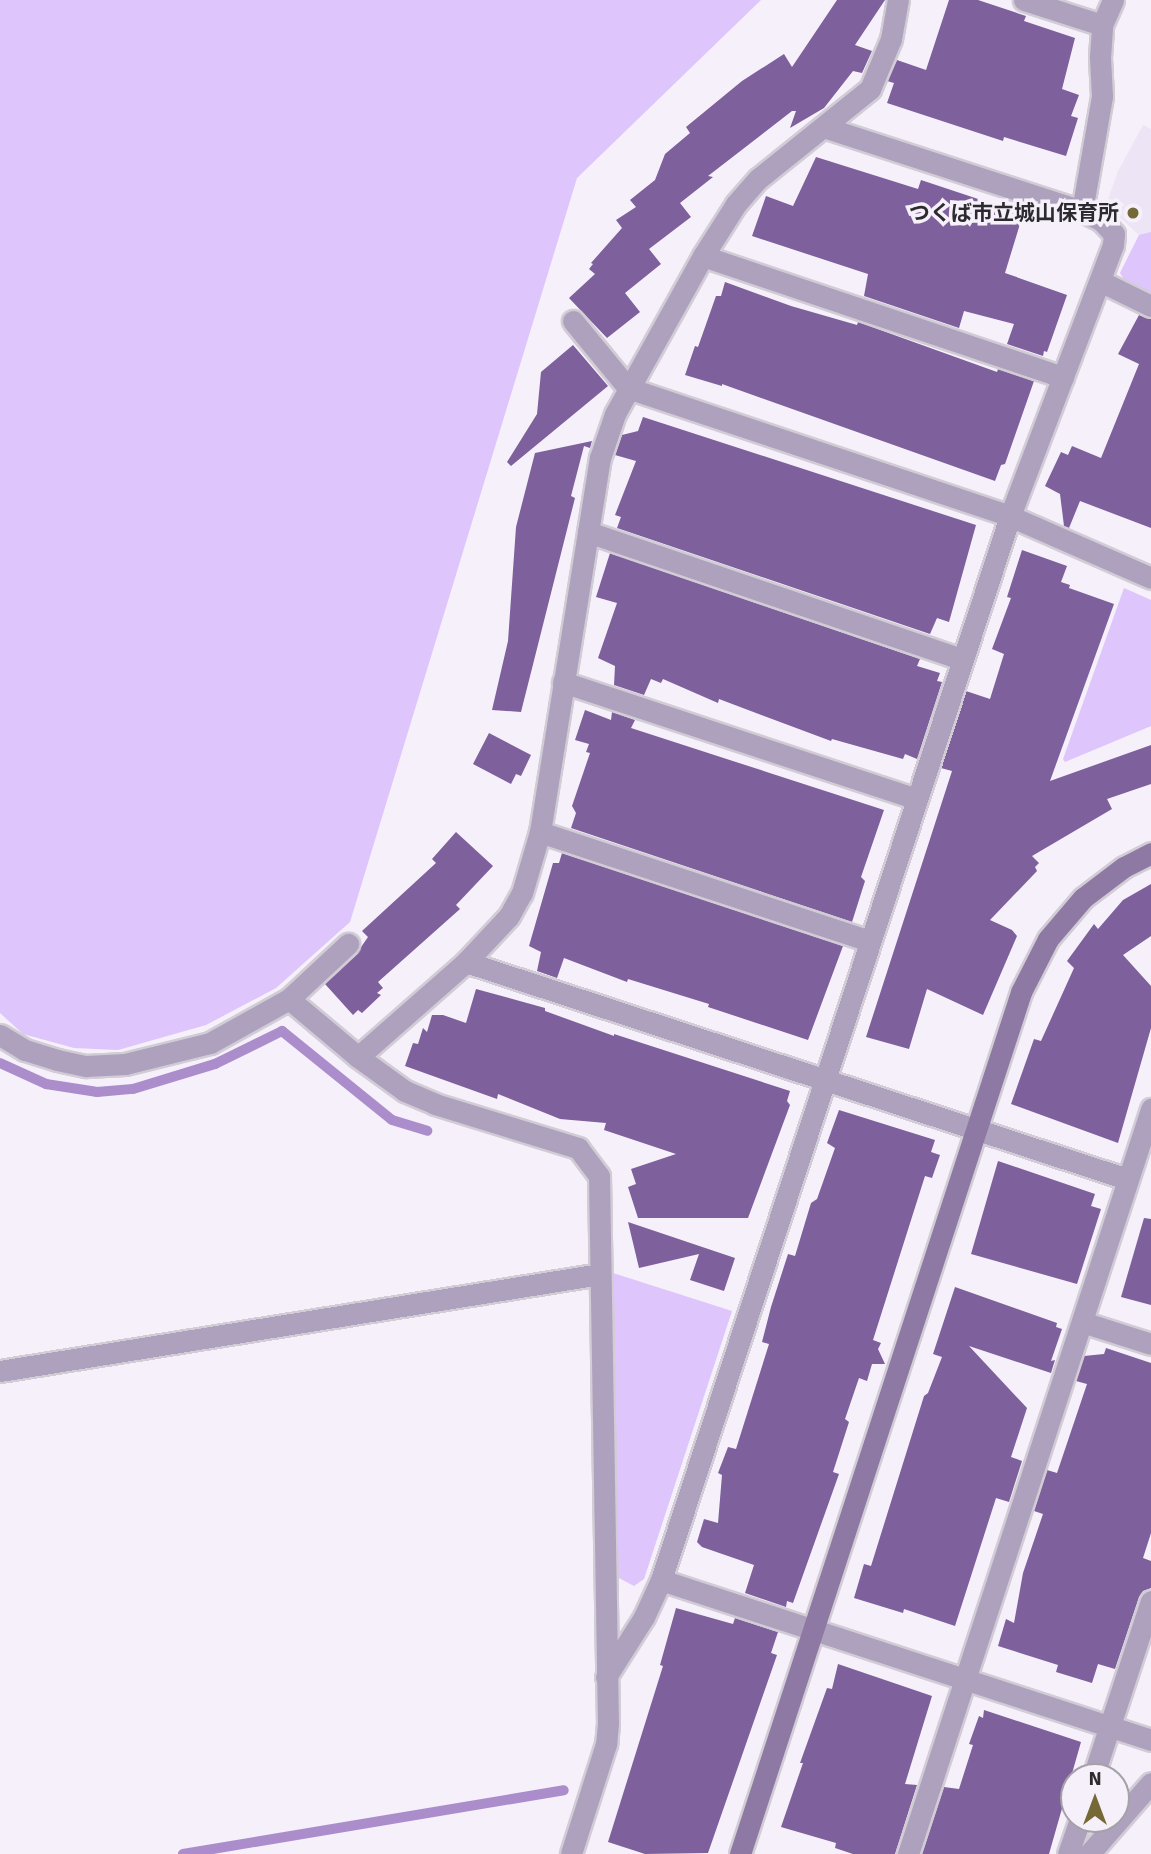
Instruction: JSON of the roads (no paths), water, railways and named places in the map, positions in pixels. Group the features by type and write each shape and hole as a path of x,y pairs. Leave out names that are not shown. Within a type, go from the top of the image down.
{"street":[{"path":"358,1057 466,962 509,916 522,893 540,832 600,458 628,388 703,256 736,204 758,179 804,139 824,127 870,89 891,39 898,0"},
{"path":"1024,0 1102,25"},
{"path":"1082,211 1087,167 1102,96 1102,25 1113,0"},
{"path":"606,1677 644,1617 661,1580 1010,516 1100,281 1114,233 1102,221 1082,211 824,127"},
{"path":"703,256 1063,377"},
{"path":"1100,281 1151,306"},
{"path":"573,321 628,388 1010,516 1151,578"},
{"path":"588,533 962,659"},
{"path":"563,682 916,799"},
{"path":"540,832 869,941"},
{"path":"740,1854 1021,992 1048,939 1083,898 1124,867 1151,853"},
{"path":"0,1035 24,1050 86,1066 125,1064 210,1042 289,999 348,944"},
{"path":"466,962 1127,1179"},
{"path":"289,999 358,1057 405,1091 435,1104 578,1148 598,1176 606,1744 570,1854"},
{"path":"908,1854 1151,1109"},
{"path":"0,1371 600,1274"},
{"path":"1082,1322 1151,1344"},
{"path":"661,1580 1151,1740"},
{"path":"1098,1763 1151,1601"},
{"path":"1088,1854 1151,1783"},
{"path":"1068,1854 1075,1833"}],"waterway":[{"path":"0,1063 46,1084 97,1092 133,1089 215,1064 282,1031 392,1120 427,1131"},
{"path":"183,1854 564,1790"}],"place":[{"name":"つくば市立城山保育所","path":"1133,213"}]}
